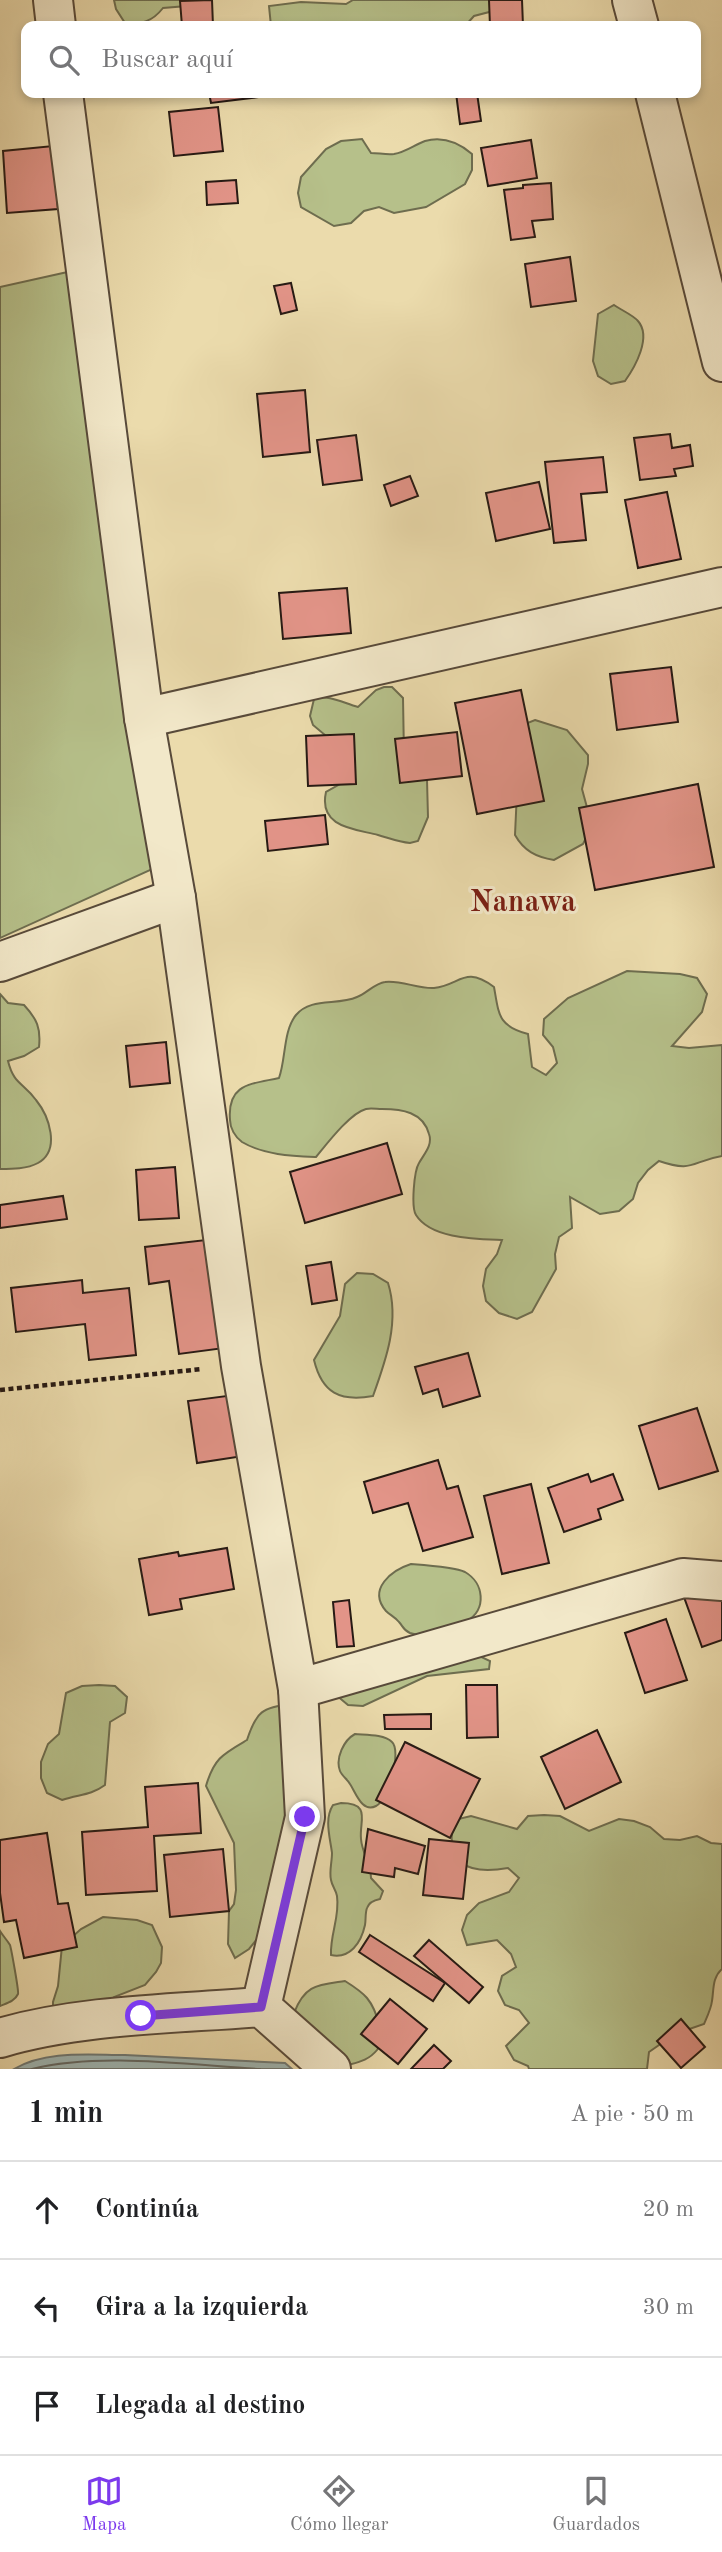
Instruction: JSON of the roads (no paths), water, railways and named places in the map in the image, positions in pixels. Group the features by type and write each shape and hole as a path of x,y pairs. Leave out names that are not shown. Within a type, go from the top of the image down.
{"street":[{"path":"54,0 56,21"},
{"path":"632,0 638,21"},
{"path":"64,98 144,718 176,898 241,1366 298,1689 305,1817 261,2007"},
{"path":"656,98 722,362"},
{"path":"144,718 722,587"},
{"path":"0,962 176,898"},
{"path":"298,1689 683,1578 722,1580"},
{"path":"0,2038 47,2026 261,2007 331,2069"}],"water":[{"path":"125,2055 285,2063 292,2069 14,2069 54,2056"}],"district":[{"name":"Nanawa","path":"523,901"}]}
